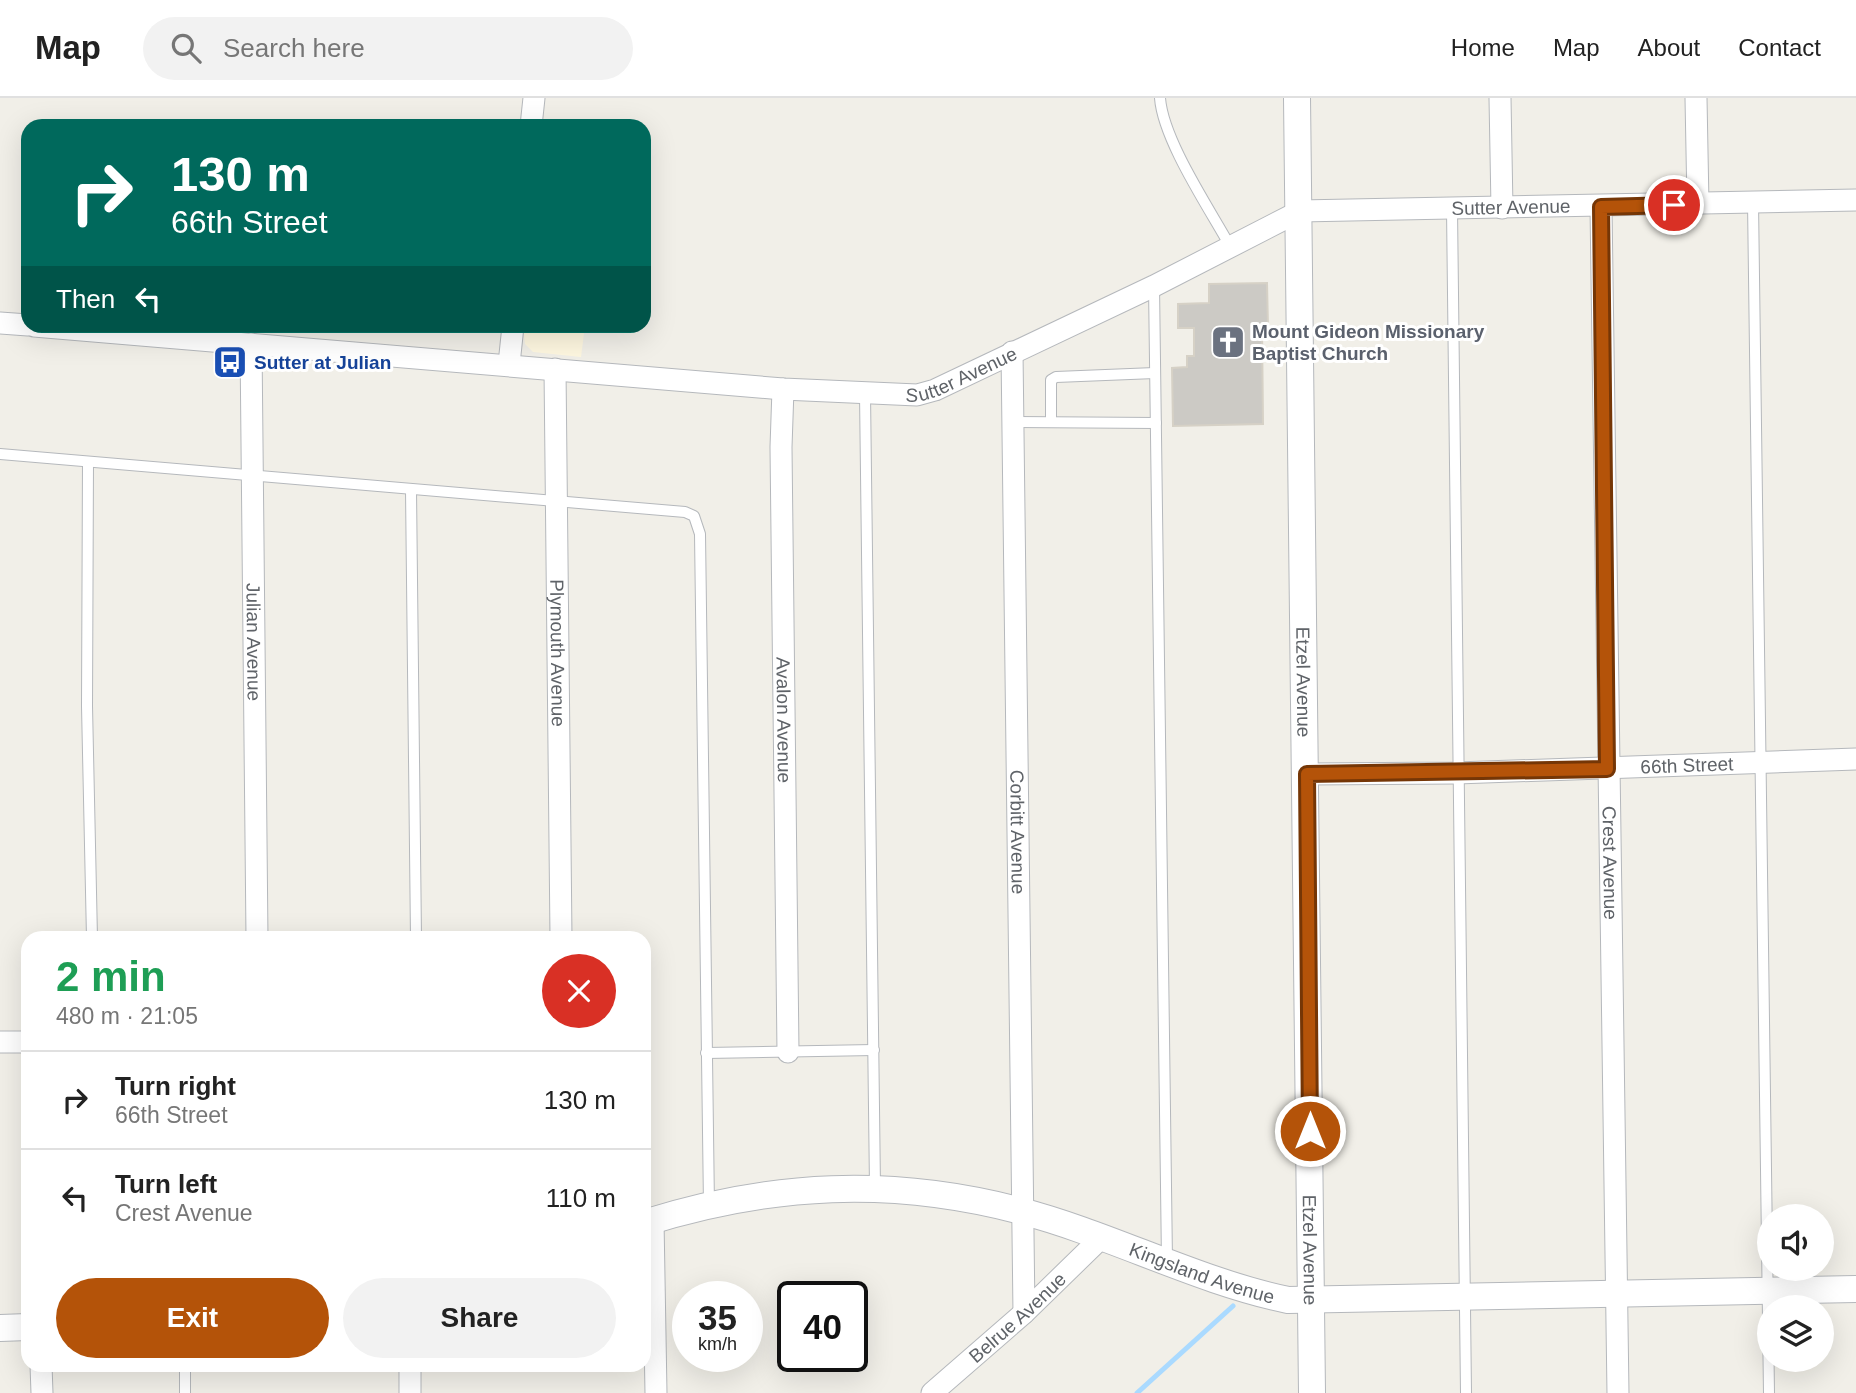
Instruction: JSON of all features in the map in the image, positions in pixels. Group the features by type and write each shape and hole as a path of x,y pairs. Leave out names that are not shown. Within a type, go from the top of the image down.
{"street":[{"path":"532,119 534,98"},
{"name":"Etzel Avenue","path":"1297,98 1307,774 1312,1393"},
{"path":"1500,98 1502,208"},
{"path":"1696,98 1698,204"},
{"name":"Sutter Avenue","path":"118,333 783,389 865,394 926,392 1154,286 1300,211 1856,200"},
{"name":"Crest Avenue","path":"1601,207 1618,1393"},
{"path":"0,323 21,324"},
{"path":"509,364 512,333"},
{"name":"Julian Avenue","path":"251,344 257,931"},
{"name":"Corbitt Avenue","path":"1012,352 1024,1313"},
{"name":"Plymouth Avenue","path":"555,369 561,931"},
{"name":"Avalon Avenue","path":"783,389 788,1052"},
{"name":"66th Street","path":"1307,774 1457,774 1856,759"},
{"path":"0,1042 21,1042"},
{"name":"Kingsland Avenue","path":"651,1220 745,1196 813,1188 875,1187 932,1193 1022,1211 1269,1296 1311,1302 1856,1289"},
{"name":"Belrue Avenue","path":"932,1393 1024,1313 1101,1238"},
{"path":"651,1270 656,1393"},
{"path":"0,1328 21,1327"},
{"path":"41,1372 42,1393"},
{"path":"410,1372 410,1393"}],"lane":[{"path":"1160,98 1163,118 1230,247"},
{"path":"1753,202 1769,1393"},
{"path":"1451,209 1466,1393"},
{"path":"1154,286 1167,1261"},
{"path":"1051,422 1051,380 1056,377 1155,373"},
{"path":"865,394 875,1187"},
{"path":"1013,422 1156,423"},
{"path":"0,454 556,500 685,512 694,516 699,524 709,1206"},
{"path":"88,462 87,706 92,931"},
{"path":"411,490 416,931"},
{"path":"706,1053 874,1050"},
{"path":"185,1372 186,1393"}],"shaded area":[{"path":"524,333 584,333 581,357 533,352 525,344"}],"building":[{"name":"Mount Gideon Missionary Baptist Church","path":"1267,283 1268,327 1262,327 1263,424 1173,426 1172,368 1187,367 1187,356 1194,356 1194,328 1178,328 1178,304 1209,303 1209,284"}],"waterway":[{"path":"1137,1393 1233,1306"}],"place":[{"name":"Mount Gideon Missionary Baptist Church","path":"1228,342"},
{"name":"Sutter at Julian","path":"230,362"}],"route":[{"path":"1310,1131 1307,774 1457,774 1607,769 1601,207 1674,205"}]}
